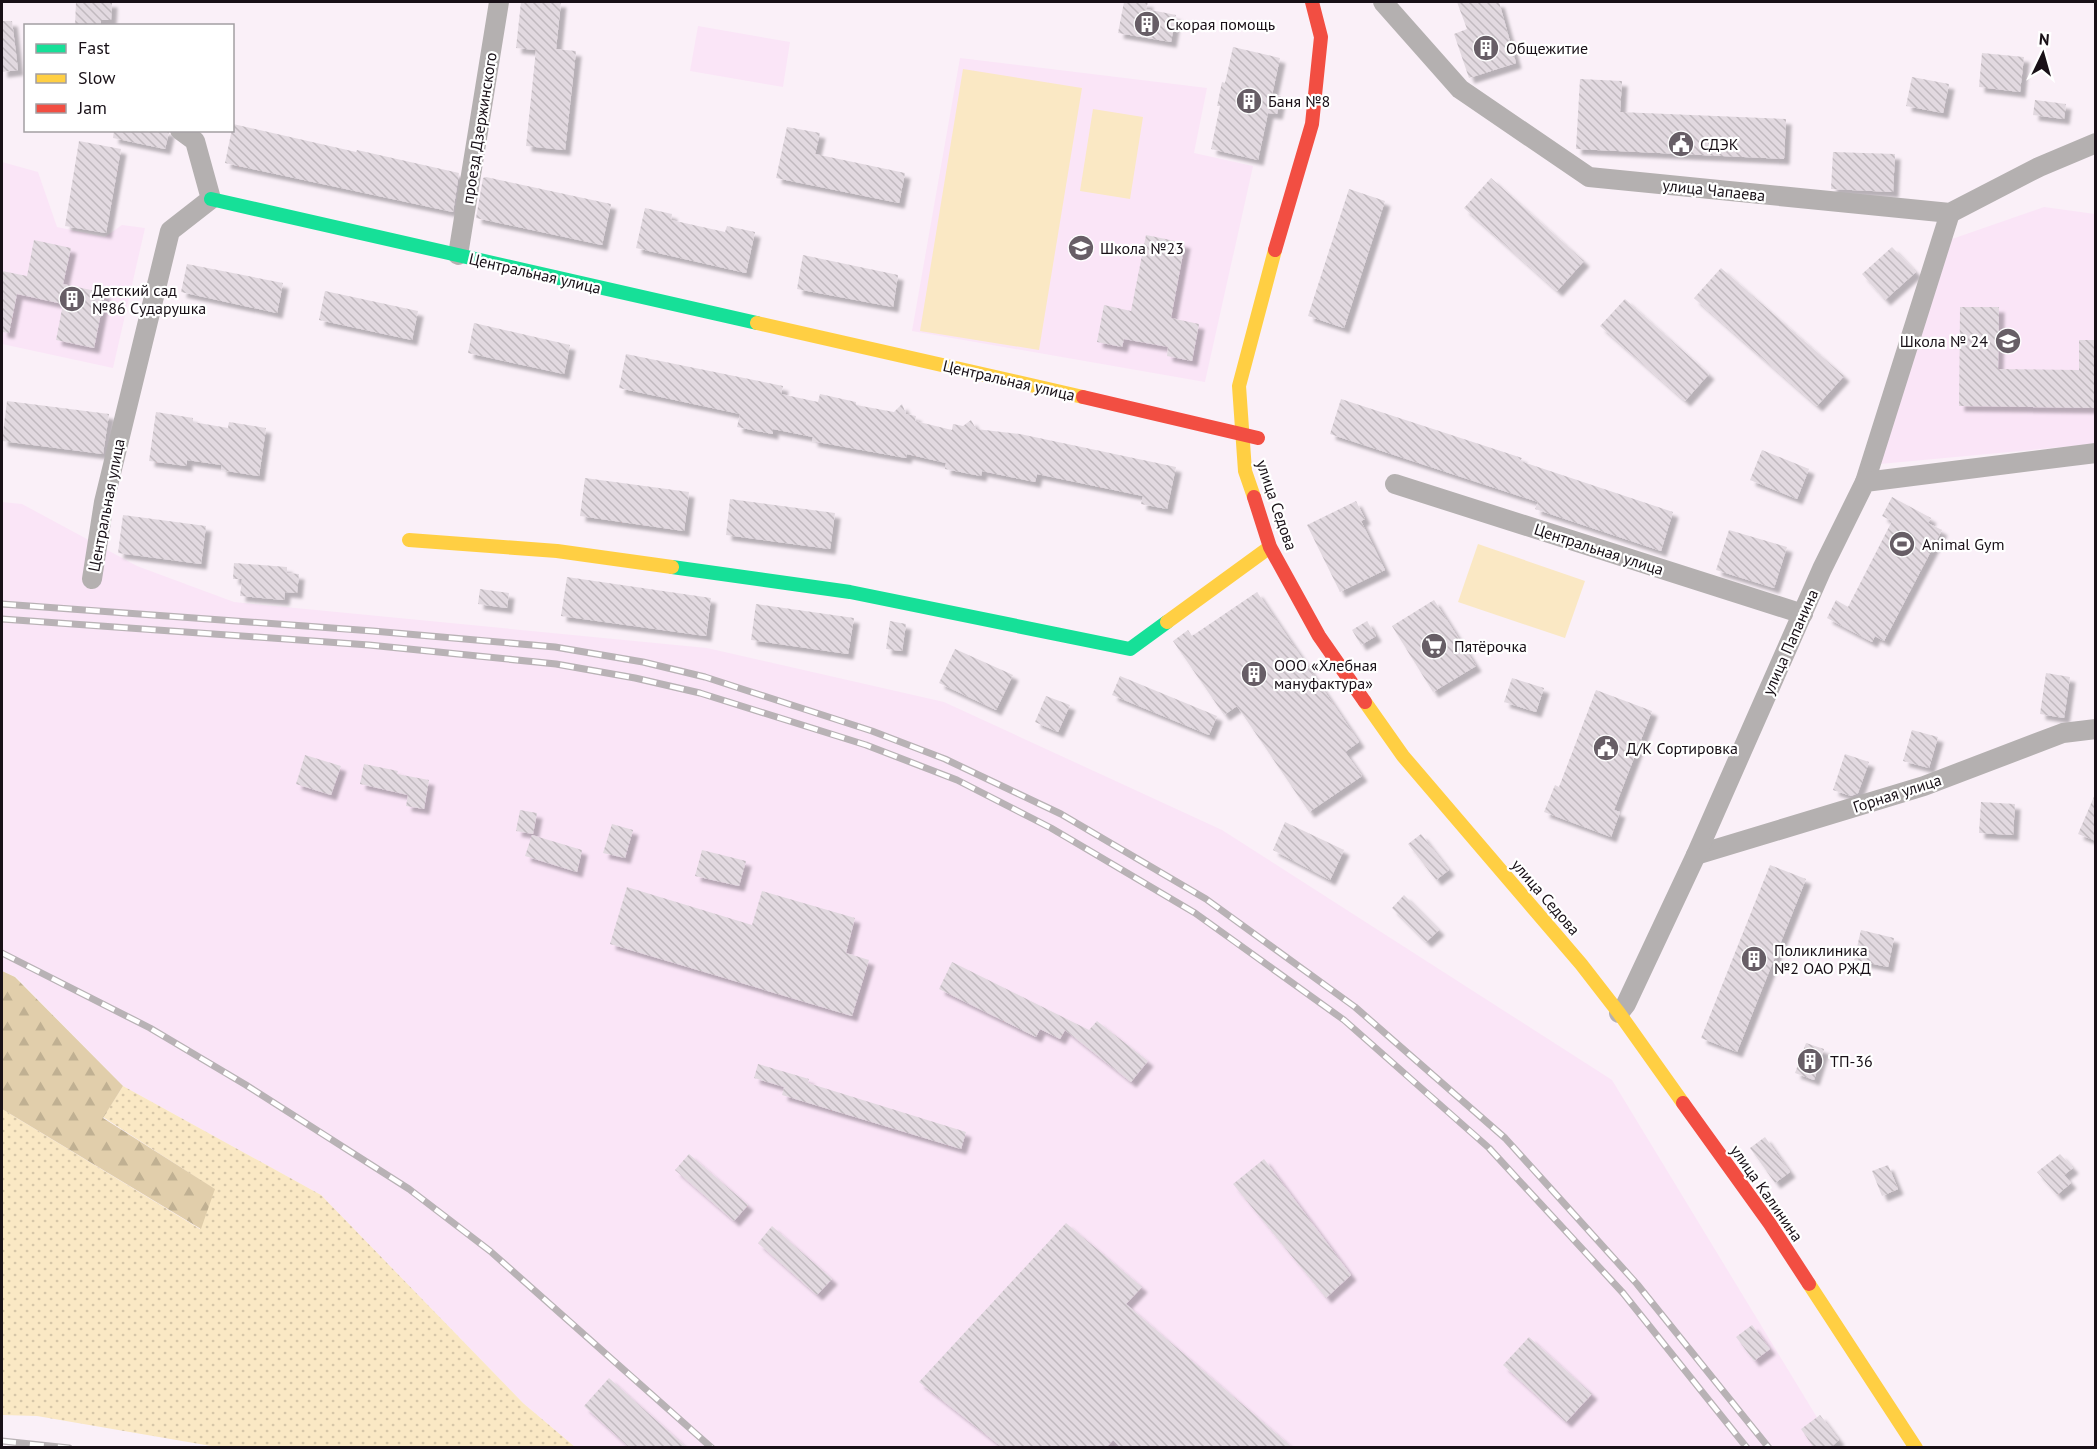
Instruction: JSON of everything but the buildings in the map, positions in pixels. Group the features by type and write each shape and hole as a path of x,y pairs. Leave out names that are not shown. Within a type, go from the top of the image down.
{"street":[{"name":"проезд Дзержинского","path":"458,255 500,2"},
{"name":"улица Седова","path":"1312,2 1321,38 1312,124 1268,274 1239,386 1245,471 1270,547 1319,636 1404,756 1581,963"},
{"name":"улица Чапаева","path":"1383,2 1460,89 1589,177 1950,213"},
{"path":"183,132 195,141 211,199"},
{"path":"1950,213 2039,167 2096,143"},
{"name":"Центральная улица","path":"92,579 104,502 170,231 211,199 1242,433 1259,439"},
{"name":"улица Папанина","path":"1619,1013 1626,1004 1696,855 1803,614 1865,482 1950,213"},
{"path":"1865,482 2096,453"},
{"name":"Центральная улица","path":"1395,484 1803,614"},
{"path":"409,540 557,551 850,592 1130,649 1270,547"},
{"name":"Горная улица","path":"1696,855 1924,786 2063,733 2096,729"},
{"name":"улица Калинина","path":"1581,963 1770,1224 1916,1448"}],"shaded area":[{"path":"698,26 790,42 783,87 690,71"},
{"name":"Школа №23","path":"960,58 1207,88 1194,153 1253,166 1205,382 912,331"},
{"path":"963,69 1082,88 1039,350 920,331"},
{"path":"1093,109 1143,117 1130,199 1080,191"},
{"path":"2,162 38,172 57,227 105,237 122,225 145,228 113,368 2,344"},
{"name":"Школа № 24","path":"2044,207 2095,214 2095,444 1880,464 1952,239"},
{"path":"2,502 22,504 137,566 234,602 707,648 944,702 1222,830 1612,1080 1835,1447 575,1447 523,1403 321,1195 123,1086 16,977 2,971"},
{"path":"1478,544 1585,581 1565,638 1458,602"},
{"path":"123,1086 321,1195 523,1403 575,1447 217,1447 37,1416 2,1415 2,1109 200,1229 214,1189 103,1117"}],"green space":[{"path":"2,971 15,977 123,1086 103,1118 215,1189 201,1229 2,1109"}],"railway":[{"path":"2,604 373,631 555,647 643,662 705,677 872,731 945,759 1061,814 1206,899 1355,1007 1505,1138 1637,1284 1769,1448"},
{"path":"2,619 369,645 556,664 635,678 700,693 866,745 957,780 1051,828 1195,913 1344,1020 1489,1148 1623,1293 1747,1448"},
{"path":"2,953 150,1028 246,1085 409,1189 490,1251 712,1448"},
{"path":"2,1441 69,1448"}],"traffic: fast":[{"path":"211,199 757,323"},
{"path":"672,567 850,592 1130,649 1167,622"}],"traffic: slow":[{"path":"1254,497 1245,471 1239,386 1275,250"},
{"path":"757,323 1083,397"},
{"path":"409,540 557,551 672,567"},
{"path":"1167,622 1270,547"},
{"path":"1365,702 1403,756 1581,964 1683,1103"},
{"path":"1809,1284 1916,1448"}],"traffic: jam":[{"path":"1275,250 1312,124 1321,37 1312,2"},
{"path":"1083,397 1258,438"},
{"path":"1254,497 1270,547 1319,636 1365,702"},
{"path":"1683,1103 1770,1224 1809,1284"}],"place":[{"name":"Скорая помощь","path":"1147,24"},
{"name":"Общежитие","path":"1486,48"},
{"name":"Баня №8","path":"1249,101"},
{"name":"СДЭК","path":"1681,144"},
{"name":"Школа №23","path":"1081,248"},
{"name":"Детский сад №86 Сударушка","path":"72,299"},
{"name":"Школа № 24","path":"2008,341"},
{"name":"Animal Gym","path":"1902,544"},
{"name":"Пятёрочка","path":"1434,646"},
{"name":"ООО «Хлебная мануфактура»","path":"1254,674"},
{"name":"Д/К Сортировка","path":"1606,748"},
{"name":"Поликлиника №2 ОАО РЖД","path":"1754,959"},
{"name":"ТП-36","path":"1810,1061"}]}
